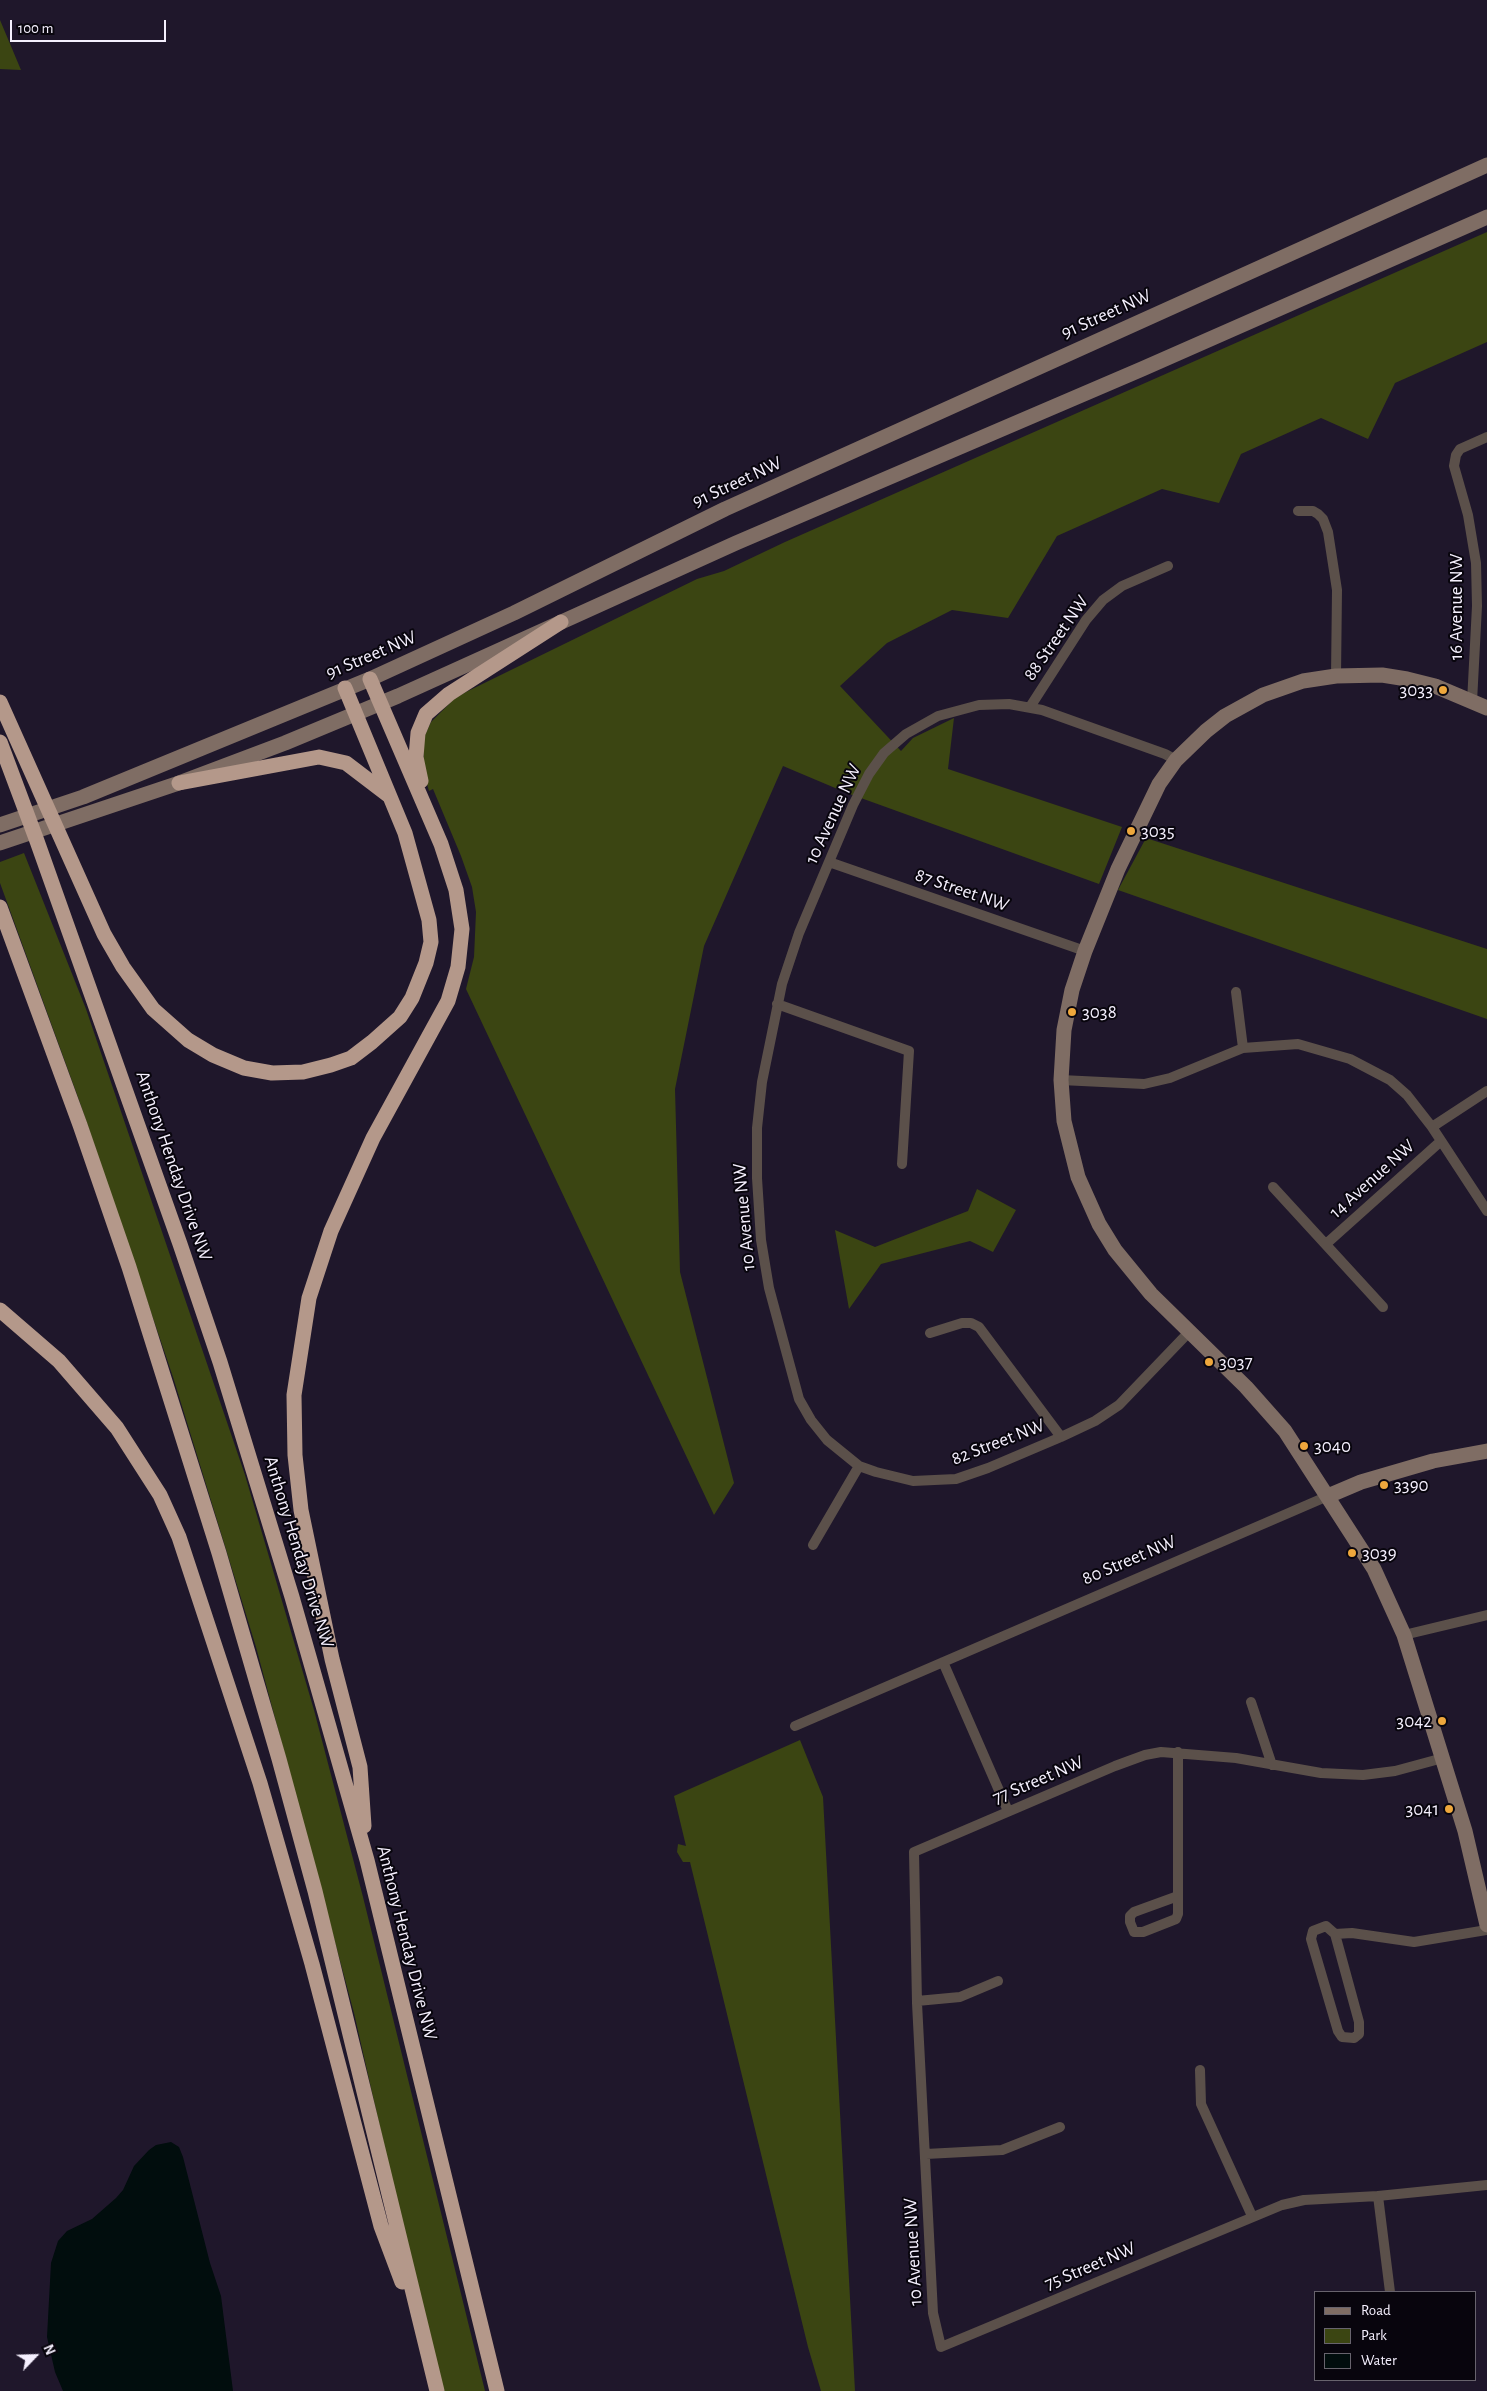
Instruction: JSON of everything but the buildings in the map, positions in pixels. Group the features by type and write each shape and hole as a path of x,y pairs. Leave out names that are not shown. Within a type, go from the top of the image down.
{"highway":[{"path":"431,821 416,757 418,733 426,714 449,694 561,622"},
{"path":"367,1860 360,1767 332,1659 301,1510 295,1454 294,1395 309,1298 331,1231 373,1138 448,1001 458,967 462,929 456,890 431,821 370,679"},
{"path":"0,702 104,934 123,966 153,1009 188,1040 213,1055 244,1068 272,1073 303,1072 351,1058 400,1017 412,998 426,963 431,942 429,920 405,833 345,688"},
{"name":"Anthony Henday Drive NW","path":"0,742 128,1095 220,1362 295,1606 367,1860 497,2391"},
{"path":"178,783 319,758 346,763 368,778 391,798"},
{"path":"0,907 80,1125 129,1267 220,1553 315,1891 437,2391"},
{"path":"0,1310 59,1361 117,1428 160,1495 179,1537 260,1783 312,1964 381,2226 424,2340"}],"main road":[{"name":"91 Street NW","path":"0,825 82,797 370,679 514,614 725,509 1487,165"},
{"path":"0,844 178,783 380,704 736,543 1142,370 1487,217"},
{"path":"1487,708 1436,686 1407,679 1382,675 1336,676 1285,686 1242,705 1206,731 1176,760 1148,804 1085,951 1072,990 1064,1030 1061,1080 1064,1120 1072,1155 1078,1177 1099,1224 1129,1269 1151,1294 1246,1387 1285,1431 1374,1569 1404,1635 1466,1831 1487,1925"},
{"name":"80 Street NW","path":"1328,1496 1361,1482 1434,1461 1487,1451"}],"street":[{"name":"16 Avenue NW","path":"1472,702 1476,563 1468,515 1455,471 1456,455 1465,447 1487,437"},
{"path":"1298,511 1313,511 1318,514 1324,519 1328,532 1337,590 1336,676"},
{"name":"88 Street NW","path":"1030,707 1086,620 1104,600 1122,586 1168,566"},
{"name":"88 Street NW","path":"906,734 938,716 961,708 995,704 1030,707 1165,754 1176,760"},
{"name":"10 Avenue NW","path":"811,1420 795,1389 777,1326 765,1266 758,1214 757,1128 765,1059 776,1004 799,933 829,862 869,774 884,753 906,734"},
{"name":"87 Street NW","path":"829,862 1085,951"},
{"path":"1236,992 1243,1048"},
{"path":"776,1004 909,1051 902,1164"},
{"name":"14 Avenue NW","path":"1061,1080 1144,1084 1170,1078 1243,1048 1298,1044 1350,1059 1390,1080 1407,1095 1432,1127 1487,1211"},
{"name":"14 Avenue NW","path":"1432,1127 1487,1091"},
{"name":"14 Avenue NW","path":"1326,1244 1441,1141"},
{"name":"14 Avenue NW","path":"1273,1187 1383,1307"},
{"name":"82 Street NW","path":"930,1332 962,1323 971,1323 979,1327 1061,1437"},
{"name":"82 Street NW","path":"811,1420 827,1440 859,1466 903,1480 946,1480 977,1472 1095,1421 1119,1405 1190,1331"},
{"path":"813,1545 859,1466"},
{"name":"80 Street NW","path":"795,1726 1328,1496"},
{"path":"1404,1635 1487,1616"},
{"path":"943,1662 1008,1811"},
{"path":"1251,1702 1272,1765"},
{"path":"1178,1752 1178,1896 1178,1914 1176,1919 1143,1932 1134,1932 1130,1916 1134,1912 1178,1896"},
{"name":"77 Street NW","path":"914,1852 1146,1754 1178,1752 1236,1758 1322,1773 1363,1776 1395,1771 1443,1758"},
{"name":"10 Avenue NW","path":"914,1852 917,2000 933,2313 941,2347"},
{"path":"1335,1934 1359,2022 1359,2034 1354,2038 1347,2039 1338,2032 1311,1939 1313,1931 1326,1926 1335,1934 1352,1933 1414,1942 1487,1930"},
{"path":"917,2000 960,1997 998,1982"},
{"path":"1200,2070 1201,2104 1252,2216"},
{"path":"926,2154 1002,2150 1060,2127"},
{"name":"75 Street NW","path":"941,2347 1282,2204 1304,2200 1378,2196 1487,2186"},
{"path":"1378,2196 1390,2291"}],"green space":[{"path":"0,20 21,70 0,69"},
{"path":"1487,232 1487,342 1395,383 1368,439 1321,418 1241,454 1219,503 1162,489 1057,536 1008,618 952,610 887,643 840,686 901,751 913,738 954,718 948,769 1122,827 1099,884 847,793 783,766 704,946 675,1089 680,1272 734,1483 714,1515 466,989 474,957 476,912 472,887 461,856 433,789 429,791 423,770 424,737 431,722 454,699 466,692 697,579 724,571 785,542"},
{"path":"1146,838 1487,949 1487,1019 1118,890"},
{"path":"24,853 86,1009 245,1475 314,1710 363,1897 485,2391 440,2391 354,2013 256,1647 173,1377 79,1100 0,883 0,862"},
{"path":"977,1189 1016,1210 993,1252 970,1241 881,1264 849,1309 835,1230 875,1247 968,1211"},
{"path":"800,1740 823,1797 855,2391 821,2391 808,2347 690,1862 683,1862 677,1852 678,1844 686,1846 674,1796"}],"water":[{"path":"171,2142 179,2147 183,2157 210,2263 221,2296 233,2391 63,2391 55,2372 47,2337 51,2263 58,2241 67,2231 92,2219 116,2198 123,2190 134,2166 149,2150 156,2145"}],"place":[{"name":"3033","path":"1443,690"},
{"name":"3035","path":"1131,831"},
{"name":"3038","path":"1072,1012"},
{"name":"3037","path":"1209,1362"},
{"name":"3040","path":"1304,1446"},
{"name":"3390","path":"1384,1485"},
{"name":"3039","path":"1352,1553"},
{"name":"3042","path":"1442,1721"},
{"name":"3041","path":"1449,1809"}]}
